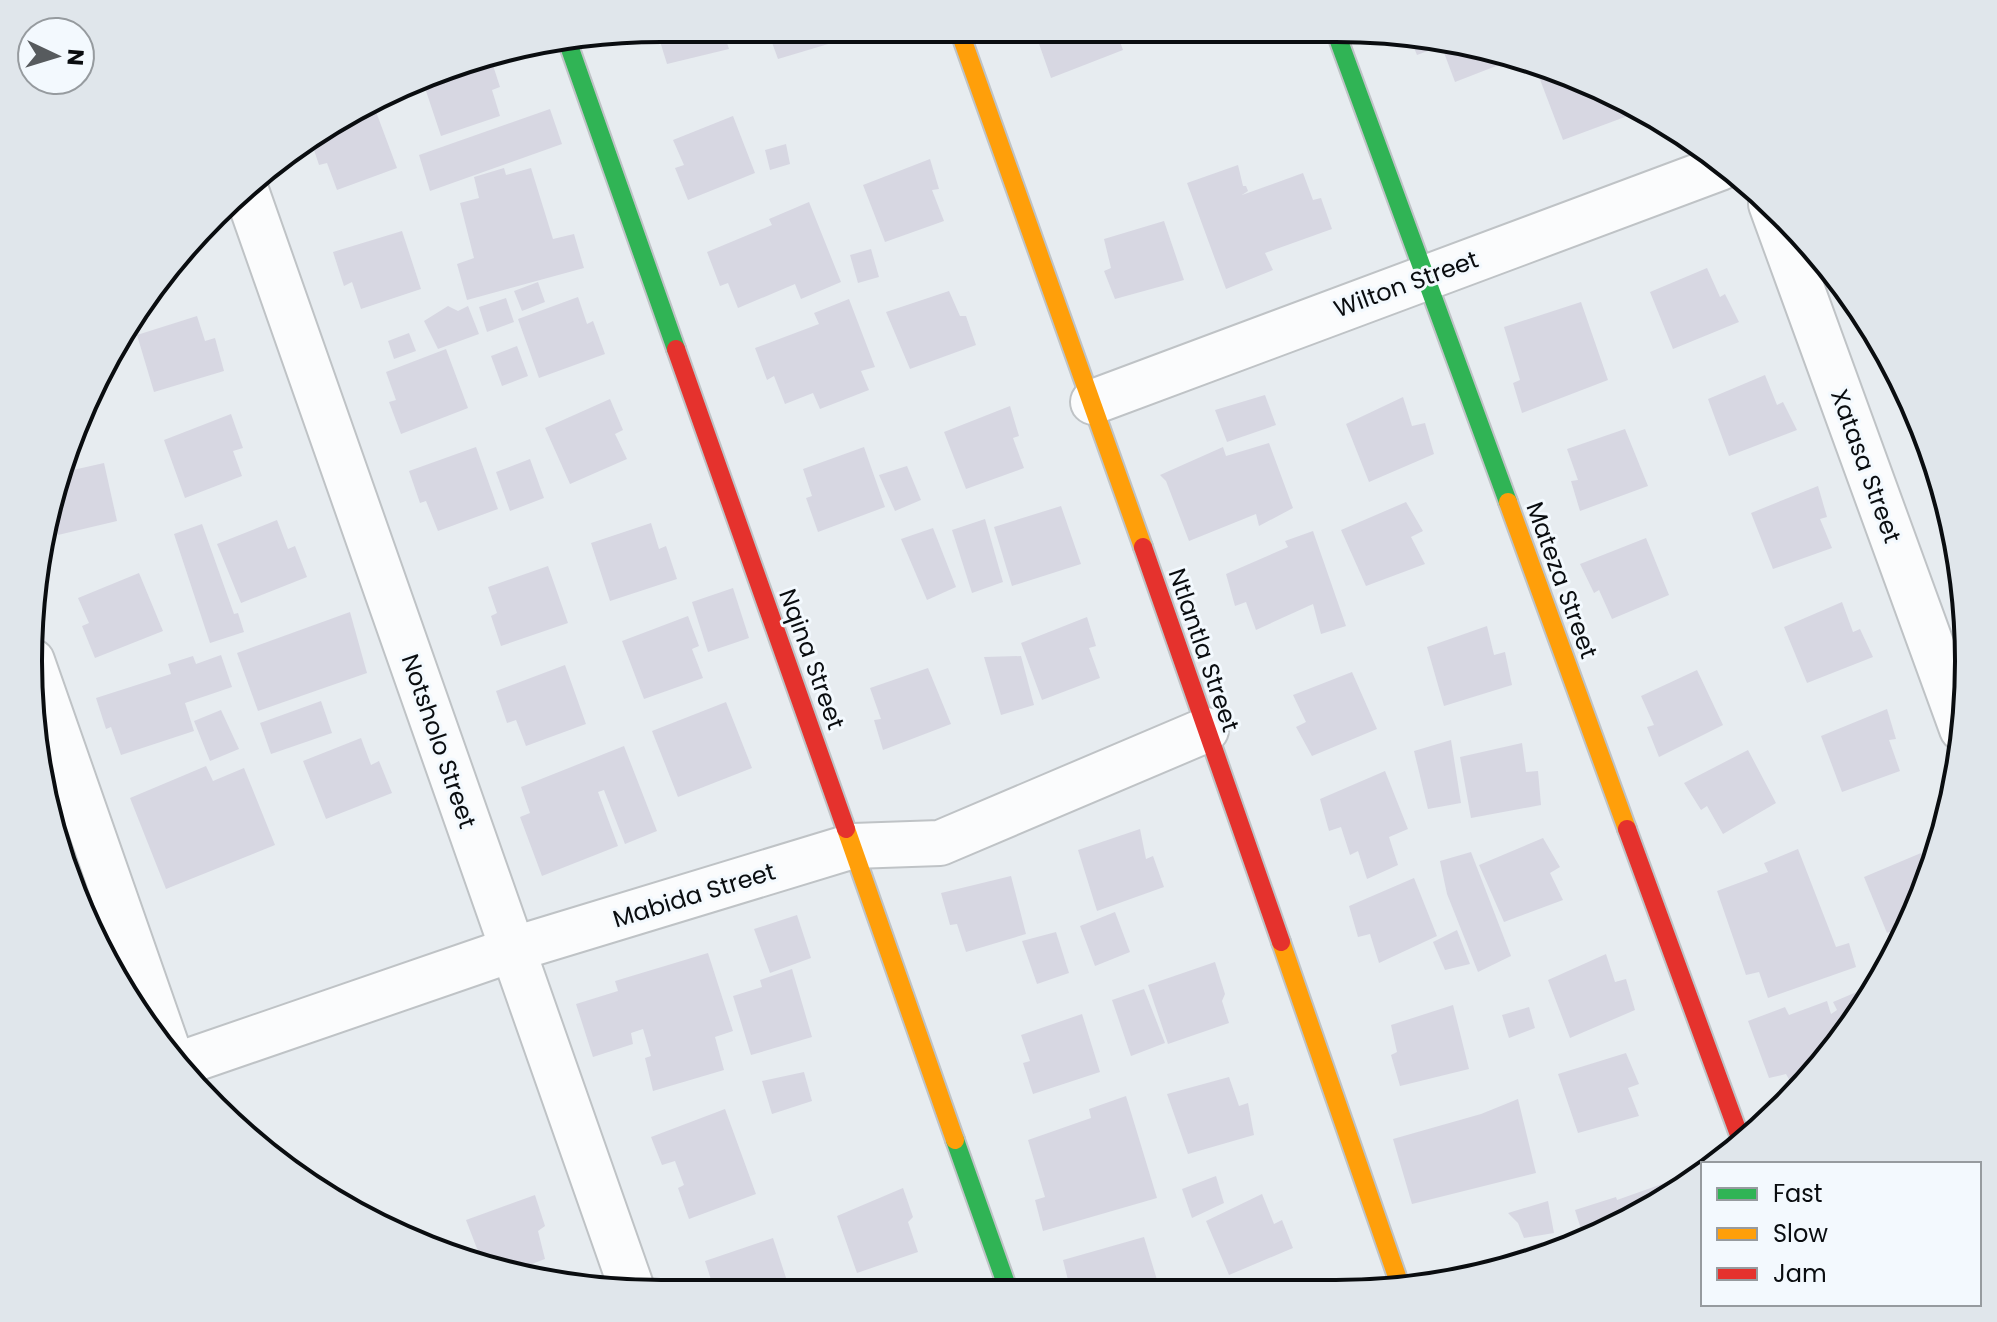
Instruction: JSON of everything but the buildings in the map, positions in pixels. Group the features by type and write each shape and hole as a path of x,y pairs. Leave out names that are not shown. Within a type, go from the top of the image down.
{"street":[{"name":"Ntlantla Street","path":"963,42 1093,402 1397,1277"},
{"name":"Mateza Street","path":"1339,42 1738,1131"},
{"name":"Nqina Street","path":"570,49 1005,1280"},
{"name":"Wilton Street","path":"1093,402 1713,170"},
{"name":"Notsholo Street","path":"249,199 628,1279"},
{"name":"Xatasa Street","path":"1781,230 1954,706"},
{"path":"43,692 158,1022"},
{"name":"Mabida Street","path":"189,1061 511,950 853,846 940,843 1206,730"}],"traffic: fast":[{"path":"1339,42 1508,502"},
{"path":"570,49 676,349"},
{"path":"955,1140 1005,1280"}],"traffic: slow":[{"path":"963,42 1143,547"},
{"path":"1508,502 1627,829"},
{"path":"846,829 955,1140"},
{"path":"1281,942 1397,1277"}],"traffic: jam":[{"path":"676,349 846,829"},
{"path":"1143,547 1281,942"},
{"path":"1627,829 1738,1131"}]}
